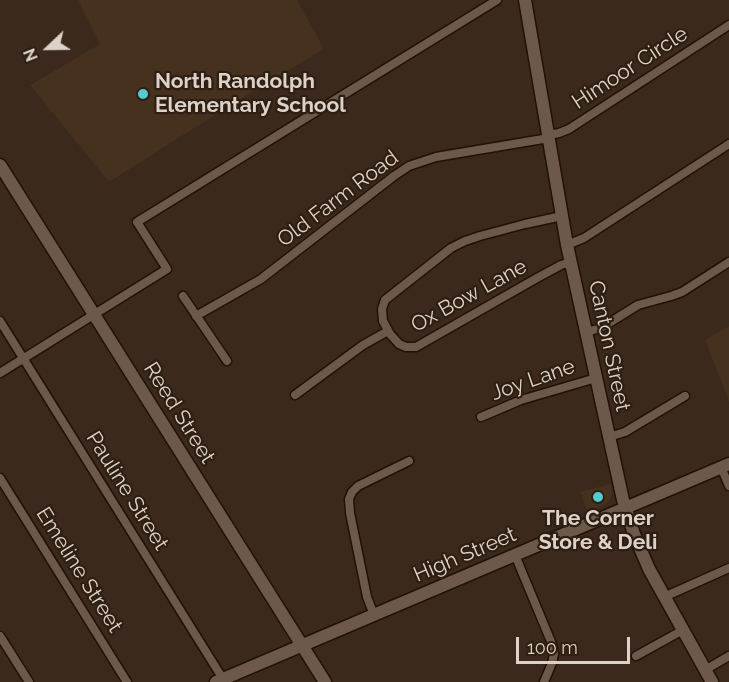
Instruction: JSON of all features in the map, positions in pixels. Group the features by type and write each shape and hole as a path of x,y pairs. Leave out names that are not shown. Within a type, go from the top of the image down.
{"main road":[{"name":"Canton Street","path":"525,0 567,245 625,507 641,553 712,682"},
{"name":"Reed Street","path":"0,165 325,682"},
{"name":"High Street","path":"220,681 725,466"}],"street":[{"path":"0,373 167,269 137,222 497,0"},
{"name":"Himoor Circle","path":"549,137 569,129 729,25"},
{"name":"Old Farm Road","path":"196,316 261,279 409,166 436,157 549,137"},
{"path":"567,245 584,238 729,144"},
{"name":"Ox Bow Lane","path":"562,216 480,236 445,252 385,300 382,306 382,317 388,331 397,342 413,348 537,278 571,262"},
{"path":"586,333 600,328 638,306 682,292 729,262"},
{"path":"183,296 227,361"},
{"name":"Pauline Street","path":"0,321 220,681"},
{"name":"Ox Bow Lane","path":"295,395 363,345 388,331"},
{"name":"Joy Lane","path":"481,417 521,400 596,378"},
{"path":"609,437 627,431 685,396"},
{"path":"374,615 365,586 349,499 358,486 408,461"},
{"path":"725,466 729,486"},
{"name":"Emeline Street","path":"0,478 127,682"},
{"path":"514,555 552,644 554,654 544,682"},
{"path":"664,597 729,568"},
{"path":"636,656 683,630"},
{"path":"0,636 29,682"},
{"path":"705,670 729,656"}],"shaded area":[{"name":"North Randolph Elementary School","path":"78,0 297,0 324,49 109,182 30,85 100,44"},
{"path":"729,326 729,402 705,340"},
{"path":"611,484 612,494 609,501 588,512 580,492"}],"place":[{"name":"North Randolph Elementary School","path":"143,94"},
{"name":"The Corner Store & Deli","path":"598,497"}]}
